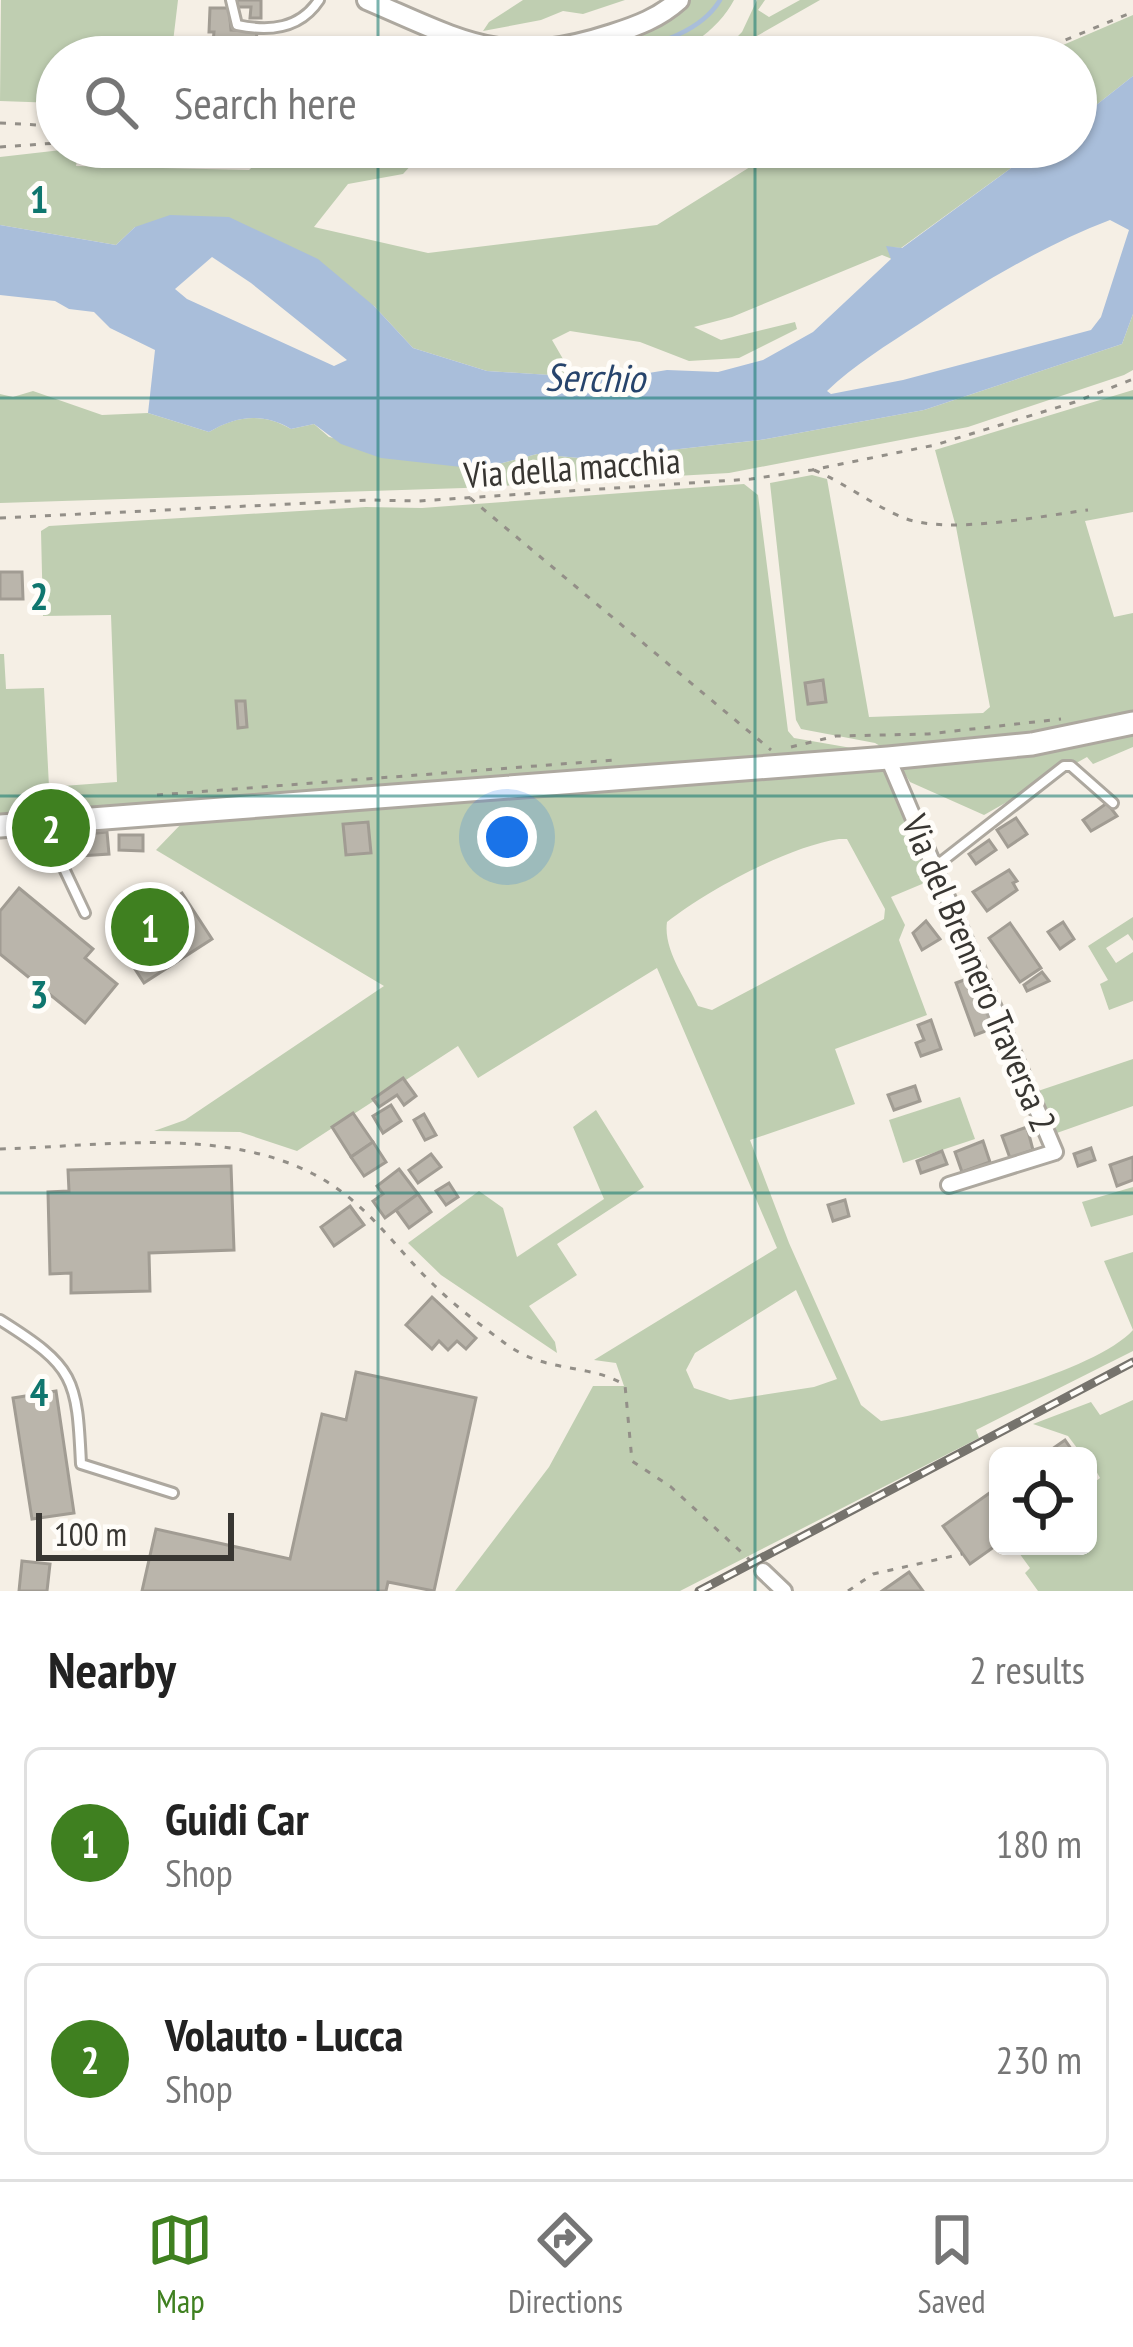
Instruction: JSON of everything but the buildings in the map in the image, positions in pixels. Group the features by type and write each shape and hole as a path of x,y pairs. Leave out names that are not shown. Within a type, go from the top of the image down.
{"main road":[{"path":"367,0 453,36"},
{"path":"603,36 658,16 679,0"},
{"path":"0,826 888,758 1032,744 1133,723"}],"street":[{"name":"Via del Brennero Traversa 2","path":"888,758 1055,1152 949,1185"},
{"path":"764,1571 784,1591"}],"lane":[{"path":"231,0 237,25 291,27 308,16 319,0"},
{"path":"934,867 1064,766 1071,766 1113,802"},
{"path":"43,823 85,913"},
{"path":"0,1320 31,1339 70,1377 78,1399 82,1463 173,1493"}],"path":[{"path":"1075,36 1133,12"},
{"path":"0,123 36,125"},
{"path":"0,147 36,144"},
{"name":"Via della macchia","path":"0,518 468,497 751,478 935,445 1076,402 1133,379"},
{"path":"812,470 921,522 979,523 1088,510"},
{"path":"468,497 772,751"},
{"path":"749,752 836,736 928,734 1068,718"},
{"path":"148,796 633,759"},
{"path":"0,1149 199,1143 258,1150 320,1178 369,1216 436,1287 510,1347 546,1366 612,1378 625,1385 632,1461 671,1487 764,1571"},
{"path":"848,1591 873,1574 962,1554"}],"green space":[{"path":"1,0 178,0 174,36 36,36 36,102 0,101"},
{"path":"523,0 625,0 583,14 563,11 483,31"},
{"path":"686,0 734,0 703,36 641,36"},
{"path":"757,0 765,0 758,10 769,17 800,0 820,0 757,36 738,36"},
{"path":"1133,15 1133,76 1097,104 1097,36 1084,36"},
{"path":"36,153 36,168 409,168 403,174 348,184 314,227 428,253 657,225 748,168 1011,168 901,248 887,247 892,259 882,255 732,317 694,327 721,340 795,322 797,329 739,358 689,361 640,342 570,331 552,340 563,359 564,376 487,371 413,348 374,306 135,227 116,245 0,225 0,157"},
{"path":"1133,314 1133,370 1124,375 968,427 729,473 464,488 0,503 0,394 13,397 33,391 102,415 148,413 209,432 249,418 291,429 314,424 329,437 479,469 537,454 590,459 760,440 924,410 1122,344"},
{"path":"1133,390 1133,512 1085,521 1114,617 1133,613 1133,714 1025,736 887,750 875,743 801,729 796,720 770,483 812,475 827,479 869,717 983,713 990,707 956,527 935,450"},
{"path":"744,484 758,495 788,731 794,738 869,751 0,817 0,654 4,654 6,689 44,688 49,787 117,782 111,615 43,616 41,531 49,526 366,507 422,508"},
{"path":"1133,733 1133,747 1093,764 1087,757 984,815 910,782 903,771 906,767"},
{"path":"879,766 934,879 891,897 905,925 899,940 927,1015 835,1049 855,1104 750,1140 789,1243 861,1405 881,1421 1052,1375 1114,1346 1133,1330 1133,1351 976,1430 979,1438 680,1591 455,1591 549,1467 593,1386 624,1386 616,1363 594,1360 777,1248 657,968 478,1078 458,1046 297,1151 240,1132 154,1131 185,1120 384,986 156,850 184,821","holes":["847,839 885,909 884,919 712,1010 698,1006 672,954 667,922 749,872","796,1290 837,1379 730,1400 694,1388 686,1370 695,1353"]},
{"path":"1133,917 1133,941 1128,934 1106,948 1116,963 1133,952 1133,1001 1109,1010 1100,984 1108,980 1088,946"},
{"path":"1133,1059 1133,1106 1054,1134 1035,1092"},
{"path":"960,1097 975,1139 903,1163 889,1120"},
{"path":"596,1110 644,1187 557,1244 577,1275 529,1306 555,1342 557,1353 441,1275 408,1243 479,1191 503,1208 517,1257 604,1199 573,1127"},
{"path":"1133,1187 1133,1215 1091,1227 1082,1202"},
{"path":"1133,1252 1133,1330 1104,1261"},
{"path":"1133,1400 1133,1591 1038,1591 1025,1573 1030,1568 1021,1555 1097,1555 1100,1478 1097,1447 1076,1447 1068,1436 1033,1424 1091,1402 1100,1415"}],"water":[{"path":"1133,76 1133,314 1122,344 924,410 760,440 590,459 537,454 479,469 381,458 341,444 314,424 291,429 250,418 209,432 148,413 155,350 110,328 94,312 69,309 55,301 0,295 0,225 116,245 135,227 170,215 229,217 318,259 374,306 413,348 487,371 612,379 667,370 718,372 763,360 813,332 891,259 886,246 902,248 1011,168 1097,168 1097,104","holes":["1110,220 1129,230 1101,317 1091,330 903,380 827,391 871,356 988,280","212,257 347,360 334,366 187,299 175,289"]}],"waterway":[{"path":"673,36 698,23 720,0"}],"railway":[{"path":"699,1591 1133,1362"}],"place":[{"name":"Volauto - Lucca","path":"51,828"},
{"name":"Guidi Car","path":"150,927"}],"water label":[{"name":"Serchio","path":"595,377"}]}
